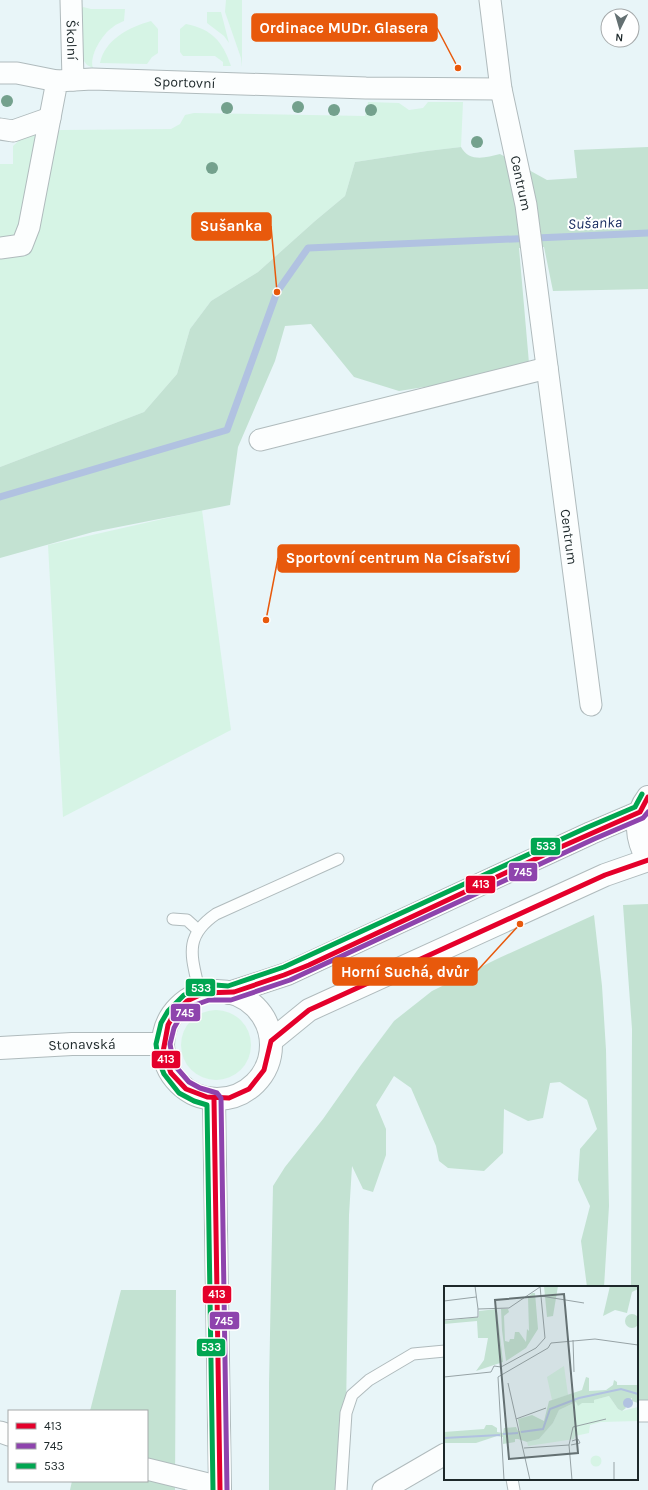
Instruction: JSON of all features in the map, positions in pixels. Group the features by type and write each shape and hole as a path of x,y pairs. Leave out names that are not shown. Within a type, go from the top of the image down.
{"main road":[{"path":"270,1041 309,1010 605,875 648,860 638,837 637,824 644,804"},
{"path":"229,993 287,974 591,833 644,804"},
{"path":"215,992 229,993 244,999 258,1012 267,1026 270,1041 268,1064 256,1082 238,1095 214,1099 198,1096 179,1084 174,1078 167,1064 163,1044 167,1026 173,1014 188,1000 200,995 215,992"},
{"name":"Stonavská","path":"0,1048 72,1044 163,1044"},
{"path":"214,1099 220,1489"}],"street":[{"name":"Školní","path":"65,81 71,0"},
{"name":"Centrum","path":"490,0 501,90 526,205 591,705"},
{"name":"Sportovní","path":"0,73 17,73 65,81 92,79 302,86 501,90"},
{"path":"0,248 22,245 29,227 50,118 65,81"},
{"path":"0,129 13,131 50,118"},
{"path":"260,440 547,368"},
{"path":"383,1490 444,1455"},
{"path":"148,1469 220,1489"}],"lane":[{"path":"200,995 192,953 193,941 198,930 205,922 216,914 338,859"},
{"path":"173,920 187,920 198,930"},
{"path":"341,1490 346,1413 352,1395 369,1380 413,1354 444,1351"},
{"path":"512,1480 514,1490"}],"green space":[{"path":"226,0 242,0 242,67 241,58 225,12"},
{"path":"83,7 91,9 125,9 124,21 115,25 109,30 97,46 92,63 93,68 87,65 81,57 81,10"},
{"path":"207,12 221,12 229,43 224,36 207,23"},
{"path":"151,21 158,29 158,53 152,57 147,64 100,63 107,47 120,35"},
{"path":"186,24 203,29 210,33 220,43 231,66 223,66 223,62 215,56 183,56 180,52 180,29"},
{"path":"368,102 399,103 409,110 423,108 428,102 463,102 461,147 355,162 345,196 258,272 211,301 190,329 177,374 144,412 0,467 0,164 13,164 13,146 23,137 61,130 171,129 180,124 185,115 194,113 365,116"},
{"path":"461,147 468,155 478,158 500,154 547,180 577,178 574,150 648,147 648,289 553,291 544,247 519,248 529,363 450,383 399,391 354,377 311,324 285,326 275,361 238,447 230,505 93,532 0,558 0,467 144,412 177,374 190,329 211,301 258,272 345,196 355,162"},
{"path":"202,510 231,730 63,817 48,545"},
{"path":"648,904 648,1400 638,1400 638,1286 631,1286 632,1029 623,905"},
{"path":"594,915 602,986 606,1050 609,1206 604,1286 587,1286 581,1241 590,1206 578,1180 580,1149 597,1129 587,1100 560,1082 550,1083 543,1118 528,1121 504,1109 503,1153 484,1171 448,1168 439,1161 436,1146 411,1088 394,1076 376,1105 386,1129 386,1155 373,1192 363,1189 352,1166 349,1215 346,1413 341,1490 269,1490 269,1384 273,1186 285,1167 323,1119 394,1021 432,991 499,958"},
{"path":"209,1010 223,1010 236,1016 245,1025 249,1031 251,1045 249,1059 241,1070 230,1078 223,1080 209,1080 202,1078 191,1070 183,1059 181,1052 181,1038 183,1031 191,1020 202,1012"},
{"path":"121,1290 176,1290 175,1490 70,1490 72,1482 148,1482 148,1410 90,1410"}],"waterway":[{"name":"Sušanka","path":"0,497 227,430 277,292 308,248 648,233"}],"transit line":[{"name":"533","path":"213,1490 207,1105 194,1101 179,1093 164,1074 158,1059 156,1044 161,1023 168,1011 184,995 205,986 228,986 284,967 588,827 635,807 642,794"},
{"name":"413","path":"648,797 640,812 563,846 309,965 234,992 204,993 187,1001 174,1014 168,1025 163,1052 171,1073 186,1089 207,1097 229,1098 249,1089 264,1070 271,1041 309,1010 605,875 648,860"},
{"name":"745","path":"227,1490 221,1098 217,1093 200,1088 189,1082 176,1067 170,1044 174,1028 179,1019 192,1006 209,1000 231,1000 290,980 594,839 643,818 648,812"},
{"name":"413","path":"214,1099 220,1490"}],"place":[{"name":"Ordinace MUDr. Glasera","path":"458,68"},
{"name":"Sušanka","path":"277,292"},
{"name":"Sportovní centrum Na Císařství","path":"266,620"},
{"name":"Horní Suchá, dvůr","path":"520,924"}]}
